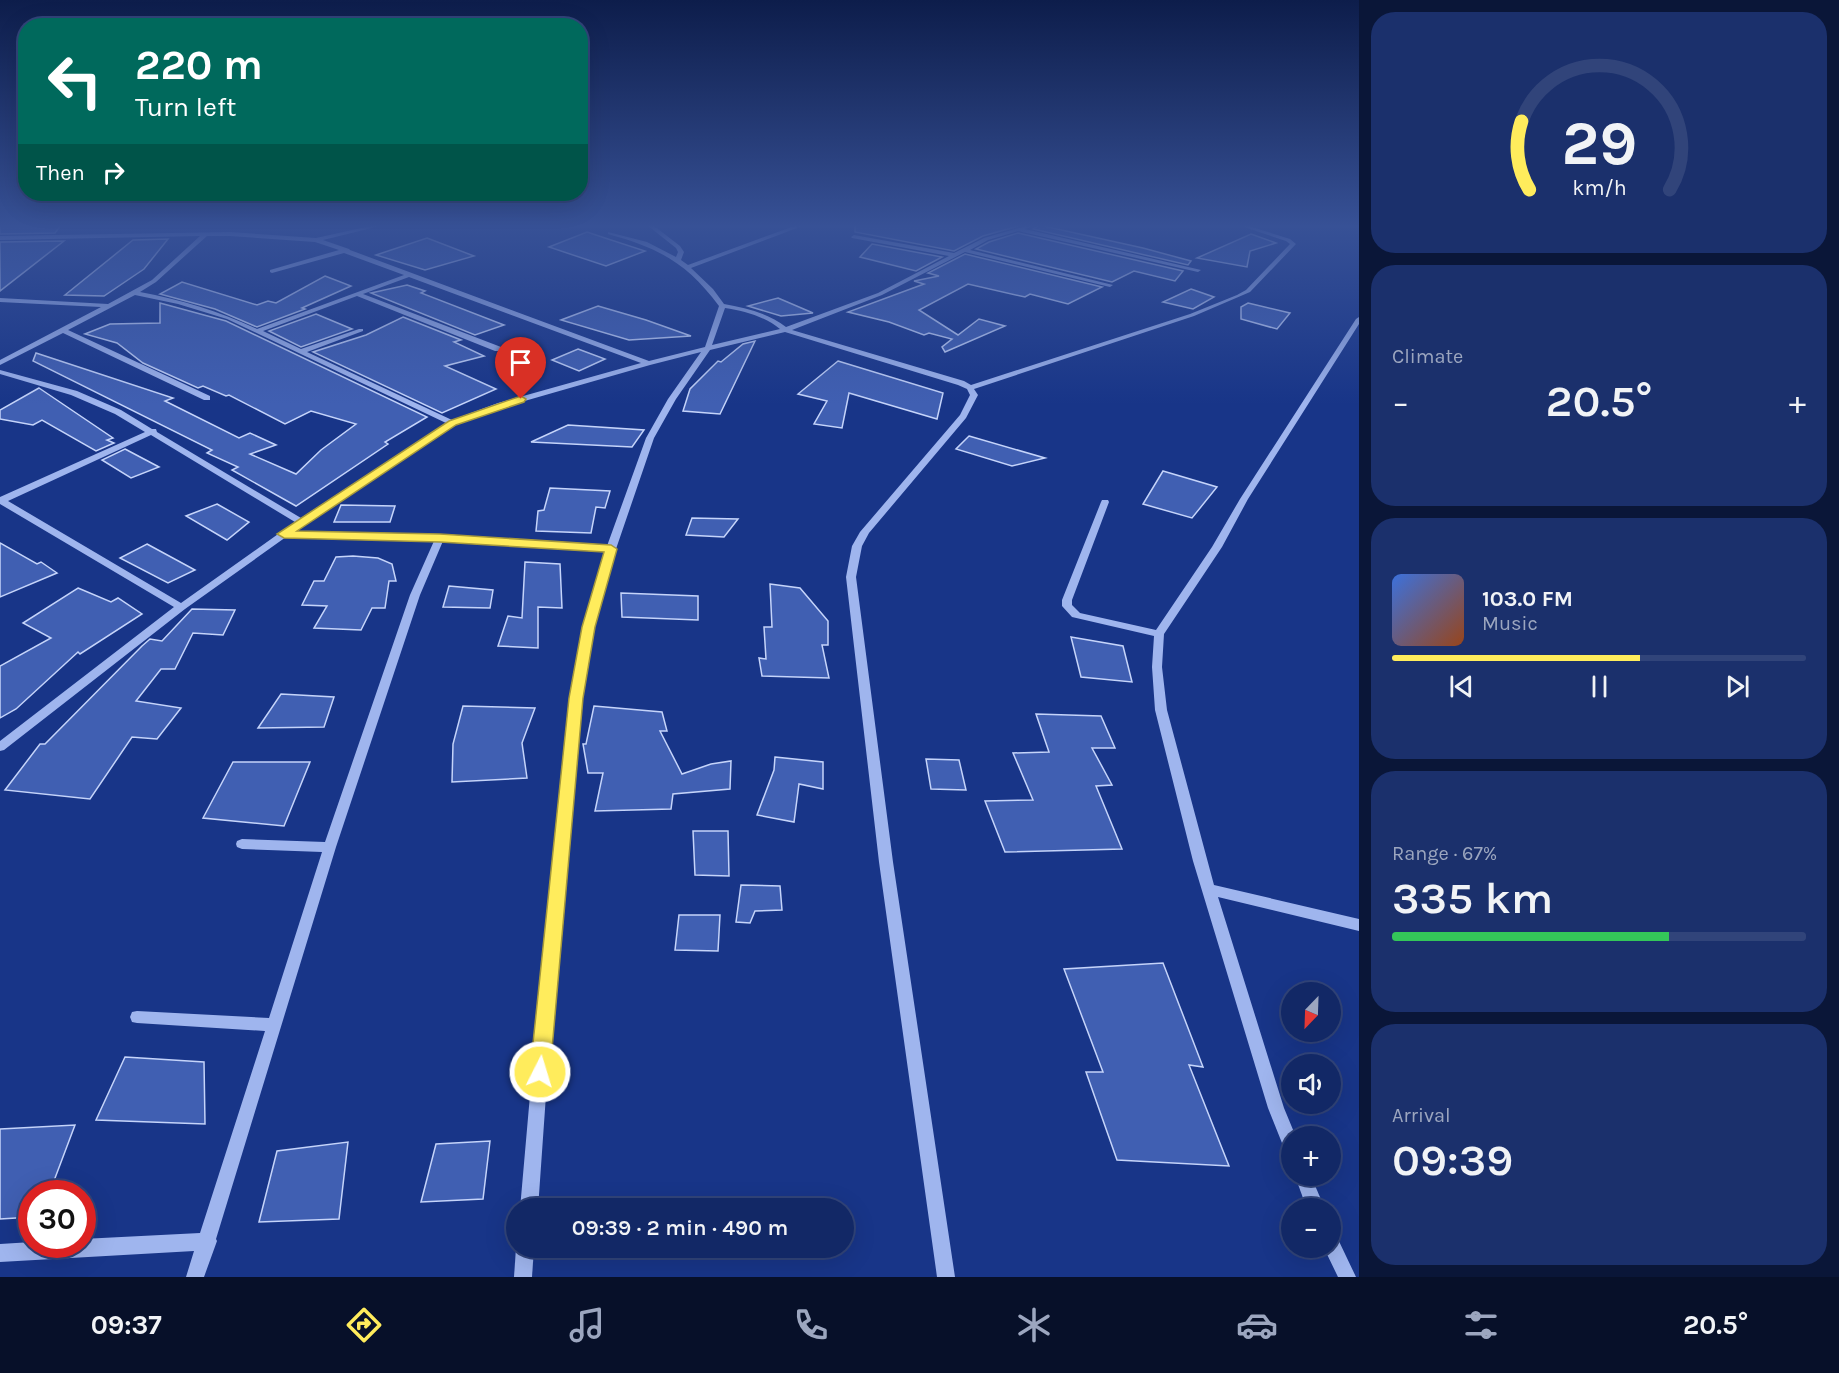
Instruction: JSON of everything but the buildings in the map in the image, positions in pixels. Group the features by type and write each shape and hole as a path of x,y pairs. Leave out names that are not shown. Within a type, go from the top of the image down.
{"street":[{"path":"0,363 113,306 148,285"},
{"path":"257,331 383,285"},
{"path":"430,285 648,363"},
{"path":"706,285 722,306 756,313 785,330 937,375 970,388 1192,315 1248,291 1254,285"},
{"path":"0,747 181,606 301,522 452,423 511,402 648,363 785,330 880,294 898,285"},
{"path":"134,293 208,311 257,331 452,423"},
{"path":"357,294 498,349"},
{"path":"0,300 113,306"},
{"path":"530,1198 547,981 576,698 588,627 611,549 650,438 672,399 708,348 722,306"},
{"path":"1284,1126 1208,889 1161,710 1157,667 1159,634 1217,547 1244,499 1359,319"},
{"path":"301,352 361,330"},
{"path":"64,331 207,398"},
{"path":"0,372 96,401 153,431 301,522"},
{"path":"946,1277 886,862 851,577 857,546 865,532 963,416 973,401 970,388"},
{"path":"0,500 153,431"},
{"path":"0,500 181,606"},
{"path":"1105,502 1067,606 1076,615 1159,634"},
{"path":"284,534 440,538 611,549"},
{"path":"195,1277 208,1241 272,1024 330,847 418,586 440,538"},
{"path":"242,844 330,847"},
{"path":"1208,889 1359,925"},
{"path":"137,1017 272,1024"},
{"path":"0,1252 208,1241"},
{"path":"523,1277 524,1258"},
{"path":"1338,1258 1347,1277"}],"route":[{"path":"521,399 452,423 284,534 440,538 611,549 603,583 588,627 576,698 540,1072"}]}
